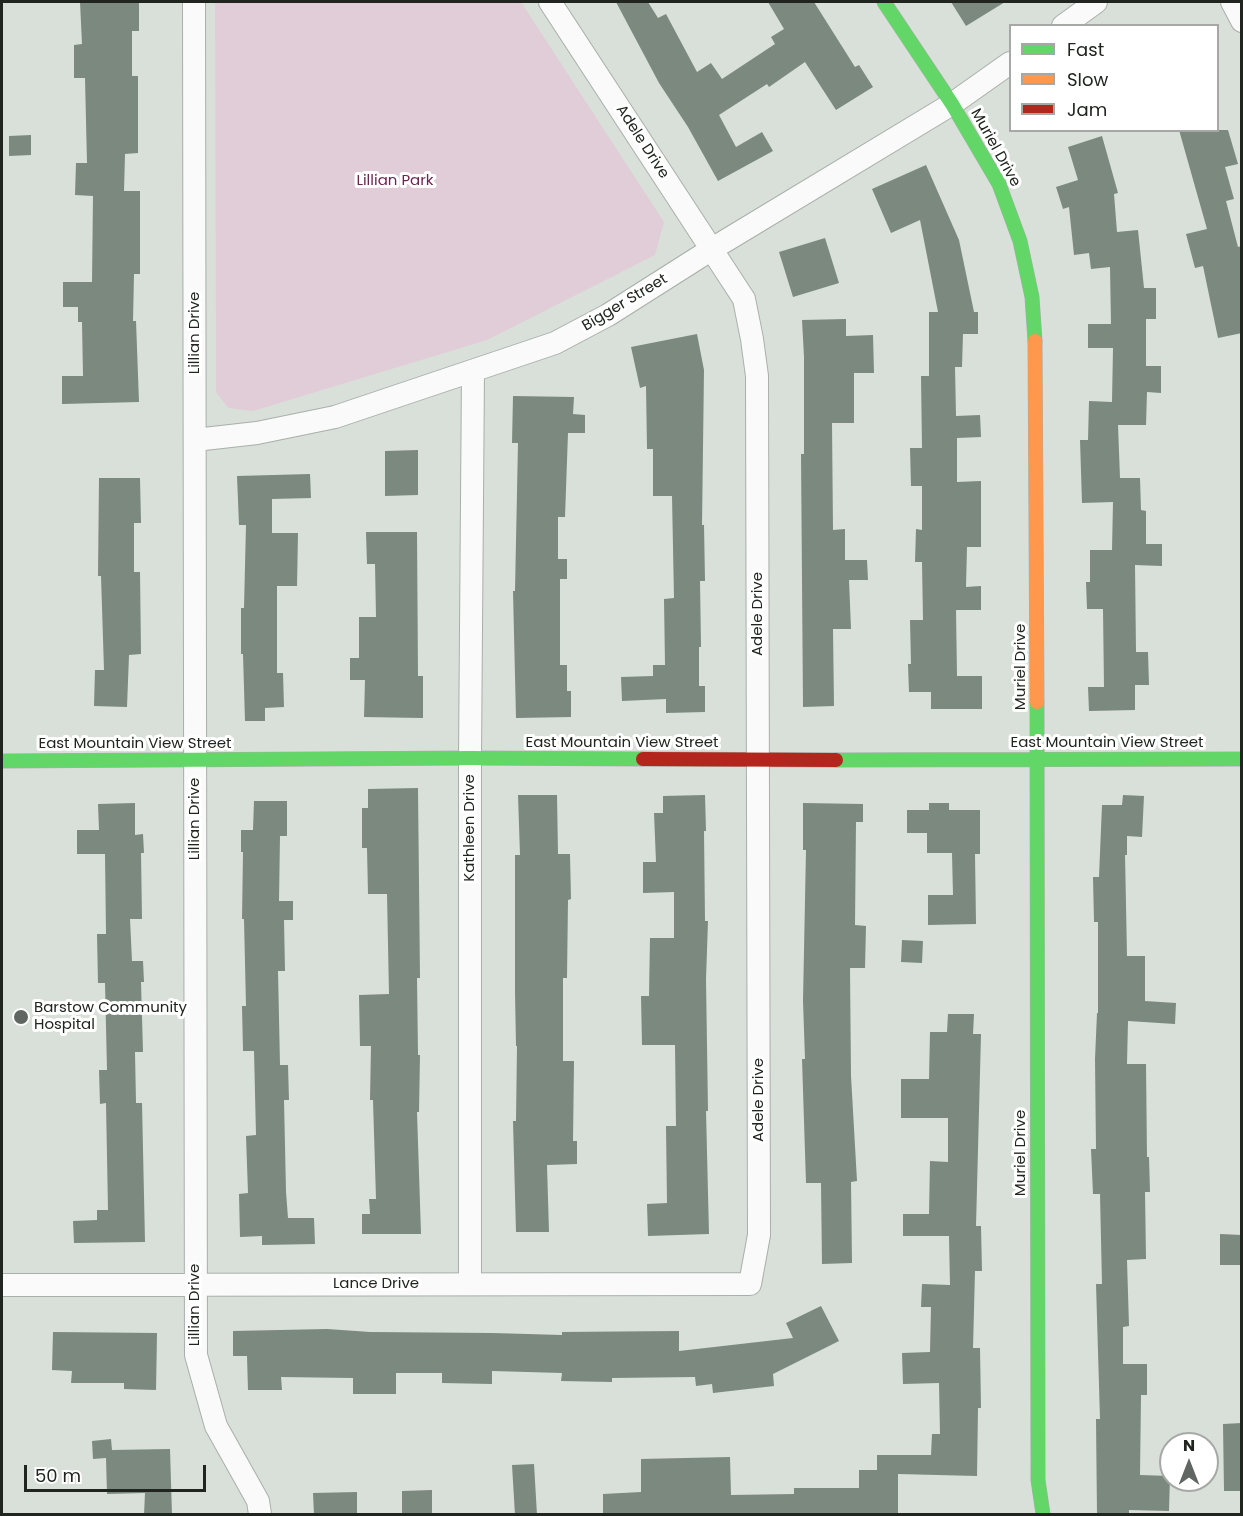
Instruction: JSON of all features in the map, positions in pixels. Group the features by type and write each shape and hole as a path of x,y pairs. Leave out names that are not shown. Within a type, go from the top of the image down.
{"street":[{"name":"Lillian Drive","path":"194,2 196,1355 216,1426 258,1501 260,1515"},
{"name":"Adele Drive","path":"550,2 744,299 753,339 757,376 759,1235 750,1284"},
{"name":"Muriel Drive","path":"884,2 952,104 999,184 1020,241 1032,297 1036,360 1038,1480 1043,1515"},
{"path":"1066,24 1096,2"},
{"path":"1232,2 1242,21"},
{"name":"Bigger Street","path":"195,440 257,433 335,417 555,343 608,315 712,249 952,104 1009,64"},
{"name":"Kathleen Drive","path":"470,1284 473,371"},
{"name":"East Mountain View Street","path":"2,761 470,758 1242,759"},
{"name":"Lance Drive","path":"2,1285 750,1284"}],"green space":[{"name":"Lillian Park","path":"215,2 521,2 664,222 655,255 487,340 253,411 228,408 216,392"}],"building":[{"path":"80,2 139,2 139,31 132,31 132,76 138,76 138,153 125,154 124,191 140,191 140,274 134,274 133,321 136,321 139,402 62,404 62,376 83,376 82,322 78,322 78,307 63,307 63,282 92,282 93,196 75,195 76,163 87,163 85,78 74,78 74,45 82,44"},
{"path":"616,2 648,2 658,18 666,14 697,72 711,63 722,79 775,44 771,37 784,29 768,2 814,2 855,67 859,65 873,87 836,110 805,62 769,87 767,84 719,115 736,147 762,132 773,151 718,181 688,127 659,83"},
{"path":"951,2 1005,2 966,26"},
{"path":"1228,130 1238,164 1225,167 1234,199 1226,201 1238,247 1242,246 1242,333 1218,338 1203,266 1195,268 1186,234 1207,229 1180,132"},
{"path":"31,135 31,155 9,156 9,136"},
{"path":"1102,136 1118,193 1114,194 1117,232 1138,230 1144,288 1156,288 1156,319 1146,319 1146,366 1161,366 1161,393 1147,392 1146,425 1118,425 1120,478 1140,478 1141,510 1146,511 1146,544 1162,544 1162,566 1135,565 1136,652 1148,652 1149,685 1135,685 1135,710 1089,711 1088,687 1104,687 1103,609 1087,609 1086,582 1090,582 1090,550 1112,550 1113,502 1082,503 1080,440 1088,440 1089,401 1112,402 1113,348 1088,348 1088,324 1111,324 1110,267 1091,269 1089,253 1074,255 1069,207 1063,209 1056,187 1078,180 1068,147"},
{"path":"926,165 959,240 974,312 978,312 978,334 963,334 962,367 955,367 956,416 980,415 981,437 957,438 957,482 981,481 981,547 967,547 966,587 981,586 981,610 956,610 957,676 982,676 982,709 931,709 931,692 909,692 910,620 923,620 922,562 915,562 916,529 922,530 922,486 911,486 910,448 922,448 921,376 929,376 929,312 938,312 920,220 891,233 872,189"},
{"path":"825,238 839,283 793,297 779,252"},
{"path":"846,319 846,336 873,335 874,373 854,373 854,423 832,423 833,530 845,529 845,560 867,560 868,580 849,580 851,629 833,629 834,706 803,707 801,454 804,454 804,357 802,320"},
{"path":"697,334 704,370 702,525 704,525 705,581 700,581 699,686 705,686 705,712 666,713 666,699 622,701 621,677 653,676 653,665 665,665 664,599 674,598 672,496 653,496 653,449 647,449 646,386 640,388 631,347"},
{"path":"513,396 574,397 573,414 585,415 585,433 568,433 565,517 558,517 558,559 567,559 567,579 560,579 560,665 567,665 567,691 571,691 571,717 516,718 513,591 515,591 518,443 512,443"},
{"path":"418,450 418,495 385,496 385,451"},
{"path":"310,474 311,498 272,499 272,533 298,533 297,586 277,586 277,673 283,673 284,707 265,708 265,721 245,721 241,608 244,608 246,525 239,525 237,476"},
{"path":"99,478 140,478 141,523 134,523 134,572 140,572 141,654 129,655 127,707 94,706 95,670 104,670 101,576 98,576"},
{"path":"366,532 417,532 418,676 423,676 423,718 364,717 365,680 350,680 350,658 359,658 359,617 376,617 375,564 367,564"},
{"path":"418,788 420,978 417,978 418,1055 420,1055 419,1112 417,1112 421,1234 362,1234 362,1214 370,1214 369,1199 376,1199 373,1100 370,1100 371,1046 360,1046 359,995 389,994 387,894 368,894 367,848 362,848 362,808 368,808 368,789"},
{"path":"518,795 557,795 558,854 570,854 571,899 568,900 567,978 563,978 563,1061 574,1061 573,1141 577,1141 577,1164 547,1165 549,1232 516,1232 513,1121 516,1121 515,855 520,855"},
{"path":"705,795 705,921 708,921 706,979 708,1111 706,1111 709,1234 648,1236 647,1204 667,1203 666,1126 676,1126 675,1045 642,1045 641,996 649,996 650,938 674,938 674,892 643,893 643,862 656,862 654,813 663,813 663,796"},
{"path":"1123,795 1144,796 1142,837 1127,836 1127,855 1125,855 1127,956 1145,956 1145,1001 1176,1003 1175,1024 1128,1021 1127,1064 1146,1064 1147,1157 1149,1157 1150,1192 1145,1192 1146,1259 1127,1260 1129,1326 1123,1327 1123,1364 1147,1364 1147,1395 1141,1395 1140,1475 1159,1476 1159,1492 1170,1492 1169,1511 1129,1510 1129,1515 1097,1515 1096,1419 1100,1419 1096,1284 1102,1284 1100,1194 1093,1194 1091,1149 1096,1149 1095,1059 1098,1013 1098,922 1094,922 1093,877 1099,877 1102,805 1122,805"},
{"path":"254,801 287,801 287,836 280,836 279,901 293,901 293,920 284,920 285,971 278,971 280,1065 288,1065 289,1100 284,1100 286,1192 288,1218 314,1218 315,1244 262,1245 262,1236 240,1237 239,1194 248,1193 246,1136 256,1135 254,1051 243,1051 242,1006 246,1006 244,919 242,919 243,852 241,852 241,830 253,830"},
{"path":"135,803 135,835 143,834 144,853 141,853 142,919 130,919 132,961 143,961 144,982 141,982 143,1052 135,1052 136,1103 142,1103 145,1242 74,1243 73,1221 97,1220 97,1210 108,1210 106,1103 100,1104 99,1070 107,1070 105,983 98,983 97,934 106,934 105,854 77,854 77,830 99,830 98,804"},
{"path":"803,803 863,804 863,822 856,822 855,925 866,926 865,968 850,968 851,1076 857,1181 851,1182 852,1263 822,1264 821,1183 806,1183 802,1059 805,1059 803,1001 806,850 803,850"},
{"path":"929,803 949,803 949,810 980,810 980,854 975,854 976,924 928,925 928,895 953,895 952,853 927,853 927,833 907,833 907,810 929,810"},
{"path":"902,940 923,941 922,963 901,962"},
{"path":"948,1014 974,1014 973,1034 981,1034 976,1226 981,1226 982,1271 975,1271 973,1348 980,1348 981,1408 978,1408 977,1476 898,1474 898,1515 603,1515 603,1494 641,1492 641,1459 730,1457 731,1495 794,1494 794,1488 859,1488 859,1470 877,1470 877,1455 931,1455 932,1434 940,1434 939,1383 903,1384 902,1353 930,1352 931,1307 921,1307 922,1284 950,1285 949,1236 903,1236 903,1214 929,1214 930,1161 948,1162 948,1118 901,1118 901,1079 929,1079 930,1032 947,1032"},
{"path":"1220,1234 1242,1235 1242,1265 1220,1265"},
{"path":"821,1306 839,1341 773,1374 774,1386 713,1393 712,1384 696,1386 695,1377 612,1378 612,1382 561,1381 562,1373 492,1371 492,1384 442,1383 442,1373 396,1373 396,1394 353,1394 353,1378 281,1377 282,1390 248,1390 247,1356 233,1356 233,1331 327,1329 370,1332 562,1335 562,1332 679,1331 679,1351 793,1338 786,1323"},
{"path":"53,1332 157,1333 156,1390 124,1389 124,1383 71,1383 72,1371 52,1370"},
{"path":"1242,1423 1242,1491 1224,1491 1223,1424"},
{"path":"111,1439 112,1450 170,1449 172,1515 144,1515 145,1493 107,1494 106,1458 93,1459 92,1441"},
{"path":"534,1464 537,1515 515,1515 512,1465"},
{"path":"432,1490 432,1515 402,1515 402,1491"},
{"path":"357,1492 357,1515 314,1515 313,1493"}],"traffic: fast":[{"path":"884,2 952,104 999,184 1020,241 1032,297 1035,341"},
{"path":"1037,702 1038,1480 1043,1514"},
{"path":"2,761 643,759"},
{"path":"836,760 1242,759"}],"traffic: slow":[{"path":"1035,341 1037,702"}],"traffic: jam":[{"path":"643,759 836,760"}],"place":[{"name":"Barstow Community Hospital","path":"21,1017"}]}
